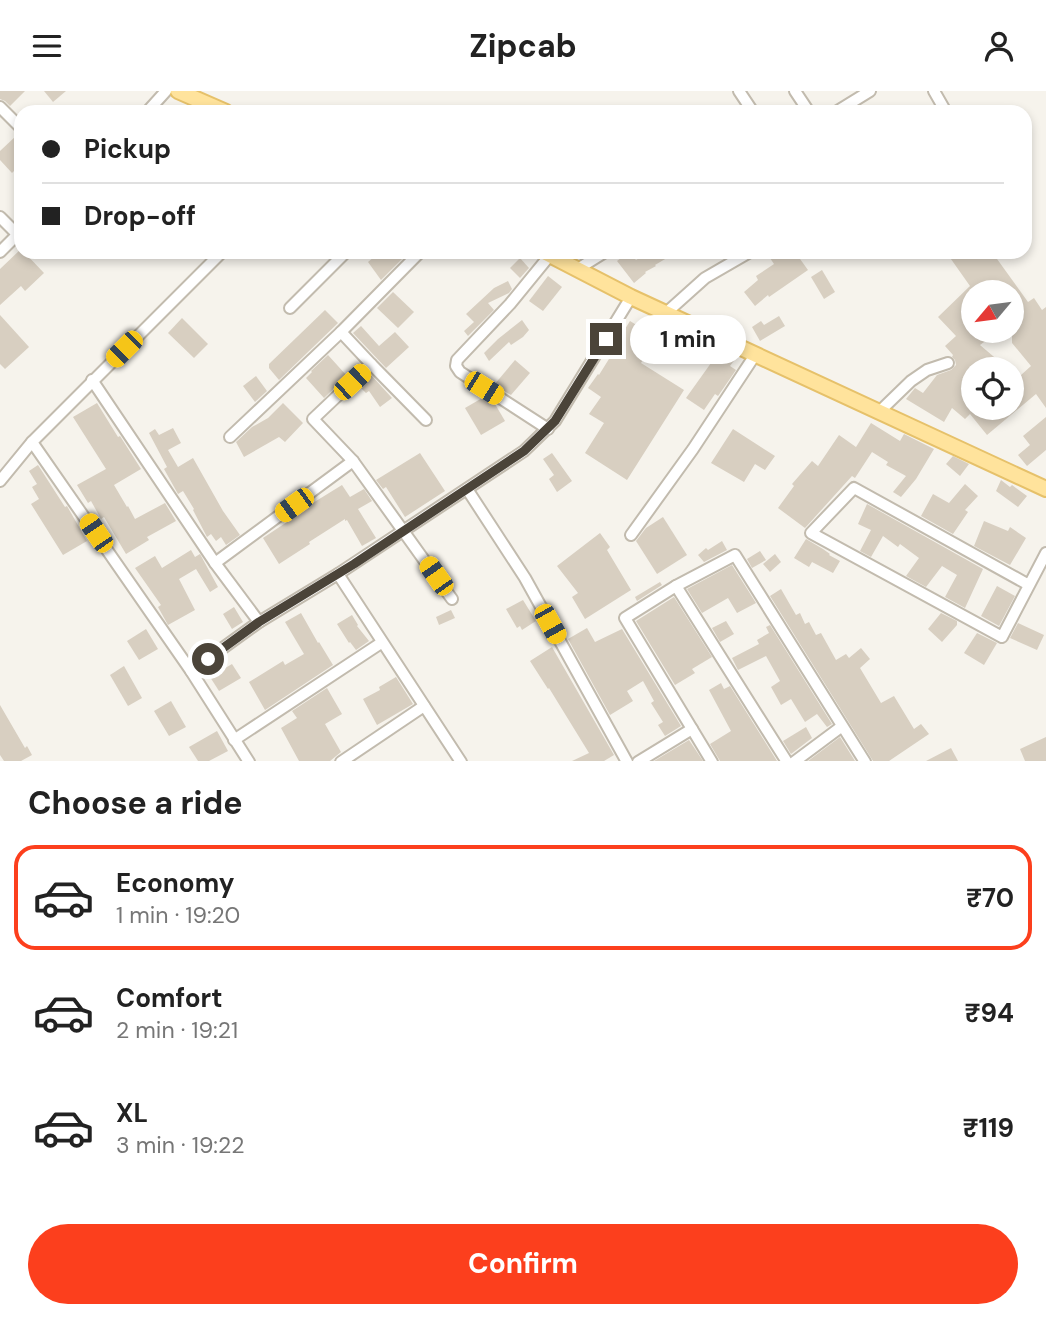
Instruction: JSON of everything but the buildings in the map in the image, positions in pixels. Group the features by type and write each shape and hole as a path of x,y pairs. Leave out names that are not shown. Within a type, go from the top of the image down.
{"main road":[{"path":"178,91 210,105"},
{"path":"557,259 631,297 1046,489"}],"street":[{"path":"153,105 166,91"},
{"path":"851,96 870,91"},
{"path":"0,107 14,121"},
{"path":"0,217 14,228"},
{"path":"0,252 14,237"},
{"path":"0,481 32,442 92,380 215,259"},
{"path":"289,308 339,259"},
{"path":"230,437 414,259"},
{"path":"543,259 510,304 457,361 456,366 460,372 548,429"},
{"path":"576,270 594,259"},
{"path":"666,313 705,278 738,259"},
{"path":"191,671 259,622 338,574 524,451 555,421 631,297"},
{"path":"341,332 426,420"},
{"path":"631,535 693,449 755,355"},
{"path":"879,412 911,381 927,370 948,363"},
{"path":"371,364 313,419 353,461 452,599"},
{"path":"92,380 215,563 259,622"},
{"path":"32,442 191,671 248,761"},
{"path":"215,563 353,461"},
{"path":"1029,585 854,488 811,533 1002,637 1046,554"},
{"path":"467,489 525,578 627,761"},
{"path":"712,761 625,618 676,586 735,555 864,761"},
{"path":"338,574 461,761"},
{"path":"676,586 787,761"},
{"path":"234,740 381,643"},
{"path":"341,761 424,706"},
{"path":"794,761 841,727"},
{"path":"638,761 692,729"}],"route":[{"path":"208,659 259,622 354,564 524,451 555,421 606,339"}]}
